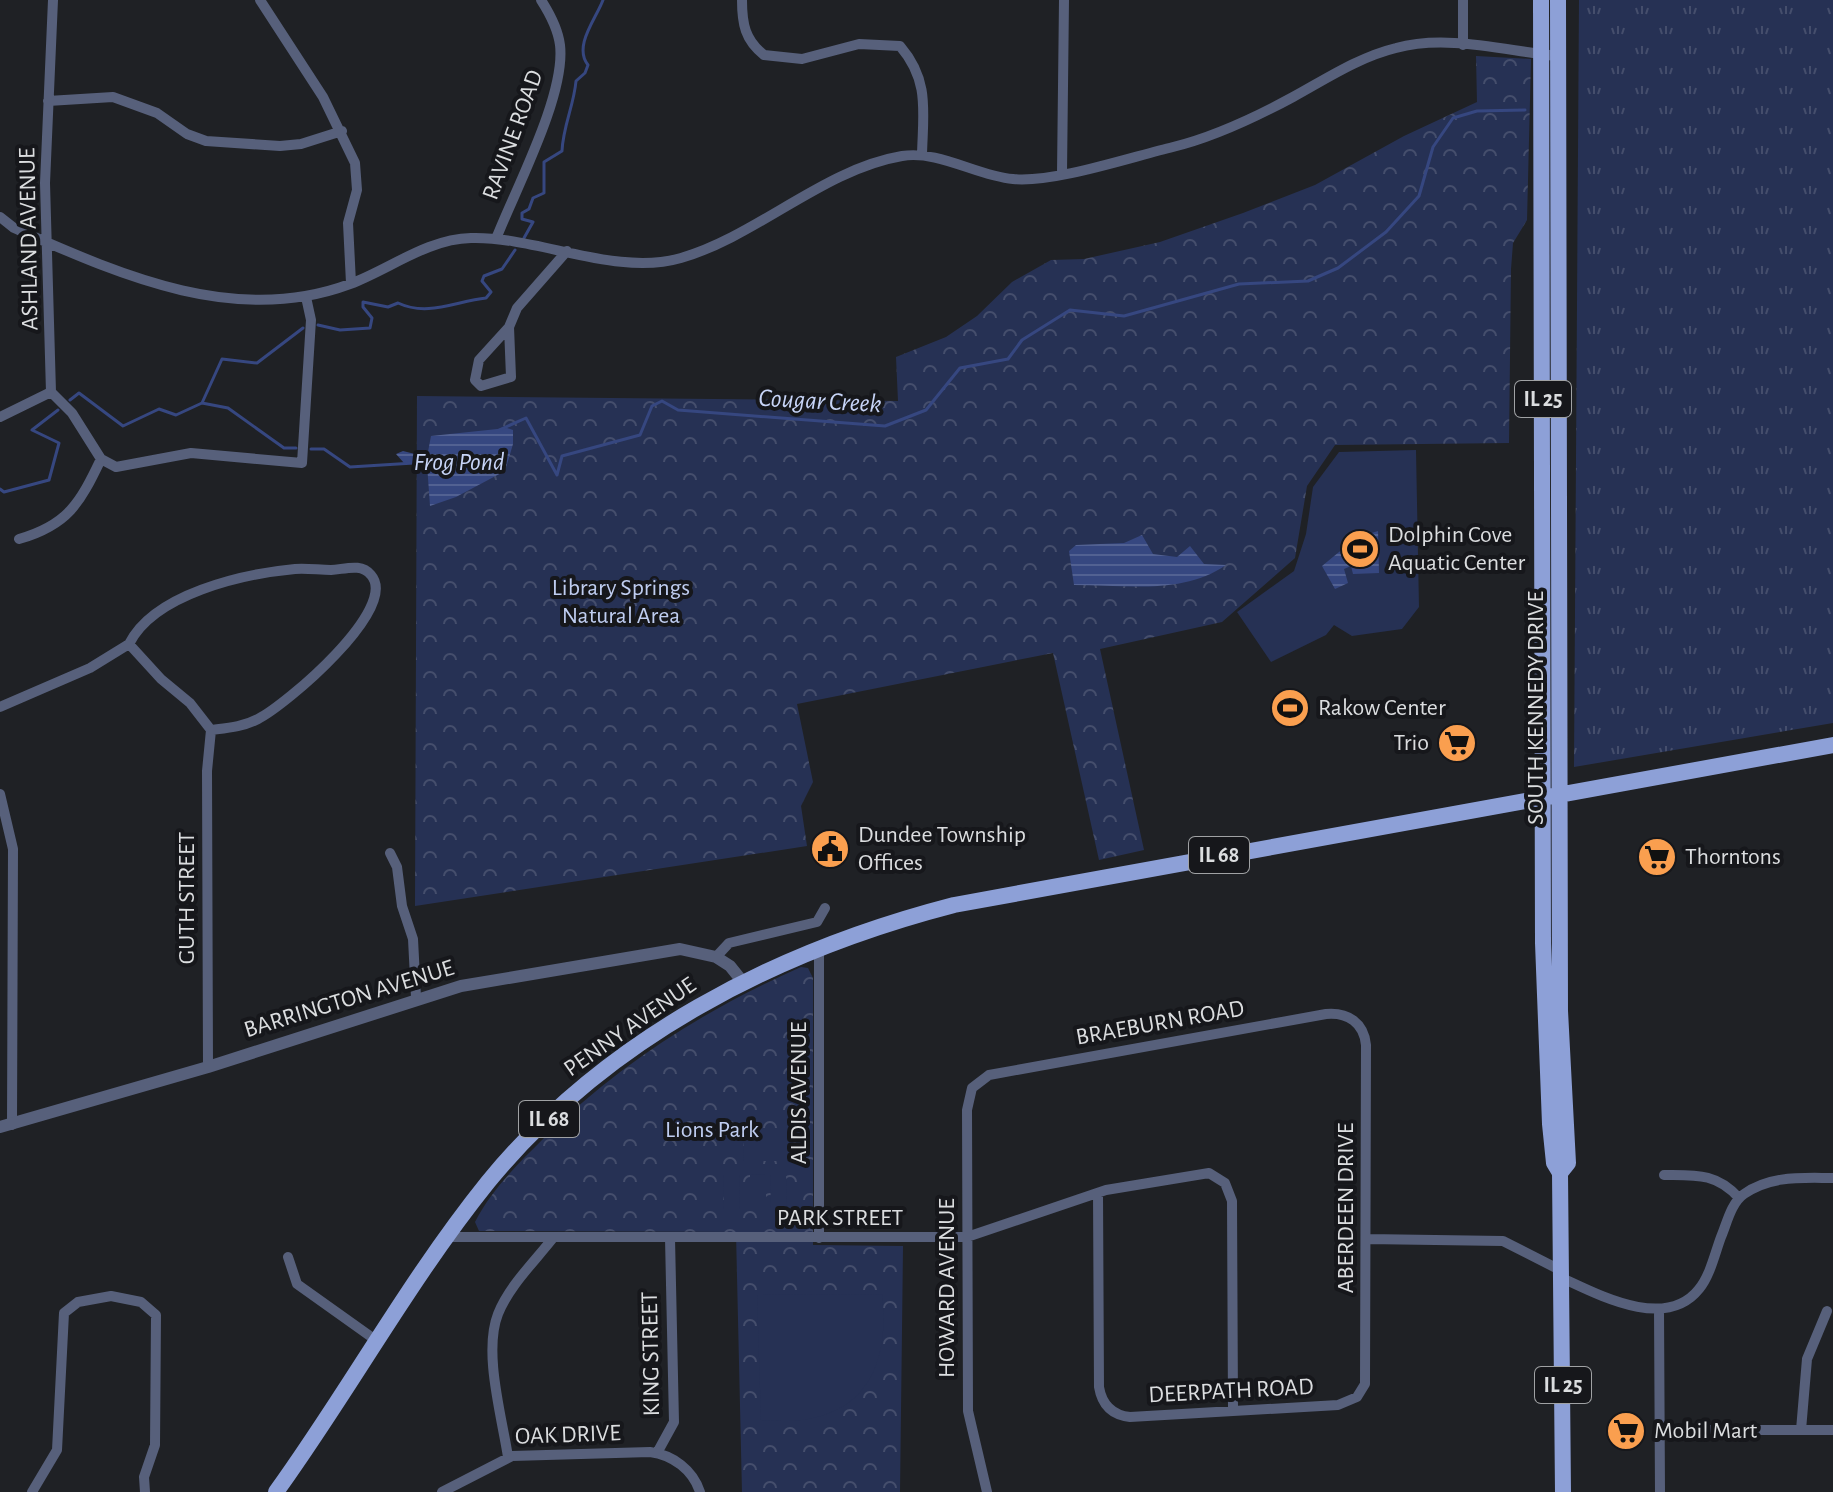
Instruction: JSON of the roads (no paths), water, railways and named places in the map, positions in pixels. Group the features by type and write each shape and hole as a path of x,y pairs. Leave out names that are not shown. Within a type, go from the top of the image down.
{"main road":[{"name":"SOUTH KENNEDY DRIVE","path":"1541,0 1549,55 1561,794 1560,1011 1568,1163 1560,1173"},
{"name":"SOUTH KENNEDY DRIVE","path":"1558,0 1549,55 1543,797 1547,1057 1554,1163 1560,1173 1563,1492"},
{"name":"IL 68","path":"1543,797 1833,745"},
{"name":"PENNY AVENUE","path":"276,1492 447,1237 491,1180 579,1091 646,1040 742,981 819,948 954,905 1543,797"}],"street":[{"name":"ASHLAND AVENUE","path":"51,392 45,183 53,0"},
{"path":"260,0 342,131 358,174 348,223 351,283"},
{"name":"RAVINE ROAD","path":"496,239 559,76 560,45 555,26 541,0"},
{"path":"742,0 746,34 753,46 764,55 802,59 840,47 900,46 916,65 923,97 922,155"},
{"path":"1062,173 1064,0"},
{"path":"1463,0 1463,45"},
{"path":"0,217 14,228 151,283 188,292 260,300 306,297 351,283 435,244 467,237 636,262 674,260 720,244 869,165 900,156 922,155 1015,179 1062,173 1179,146 1253,118 1375,54 1411,45 1463,45 1549,55"},
{"path":"48,101 113,97 157,113 187,134 206,141 257,142 280,146 301,144 342,131"},
{"path":"509,327 511,377 481,386 475,380 475,368 509,327 517,308 567,251"},
{"path":"0,417 51,392 72,413 101,459 116,467 191,453 302,463 311,332 306,297"},
{"path":"19,539 37,534 68,516 101,459"},
{"path":"0,707 90,668 129,644 146,618 208,588 292,569 355,567 372,576 377,587 374,605 348,643 272,711 243,725 211,730 190,703 161,679 129,644"},
{"name":"GUTH STREET","path":"208,1067 207,771 211,730"},
{"path":"0,794 13,849 6,1126"},
{"path":"390,853 397,867 402,906 413,939 416,997"},
{"path":"742,981 730,966 716,957 729,943 819,921 825,908"},
{"name":"ALDIS AVENUE","path":"819,948 819,1238"},
{"name":"BARRINGTON AVENUE","path":"6,1126 208,1067 450,988 659,951 690,950 716,957"},
{"name":"BRAEBURN ROAD","path":"975,1084 995,1073 1326,1014 1343,1014 1354,1020"},
{"name":"ABERDEEN DRIVE","path":"1354,1020 1365,1041 1367,1239 1366,1372 1364,1386 1357,1397"},
{"name":"HOWARD AVENUE","path":"975,1084 967,1105 969,1418 987,1492"},
{"name":"PARK STREET","path":"447,1237 967,1237 1098,1193 1196,1173 1211,1174 1222,1180 1232,1201 1233,1410"},
{"path":"1664,1175 1710,1176 1726,1184 1739,1198"},
{"path":"1367,1239 1503,1241 1611,1300 1659,1310 1690,1297 1700,1288 1739,1198 1776,1179 1833,1178"},
{"name":"DEERPATH ROAD","path":"1098,1193 1099,1387 1109,1408 1130,1417 1338,1405 1357,1397"},
{"path":"508,1457 494,1359 495,1323 508,1297 553,1238"},
{"name":"KING STREET","path":"657,1453 674,1420 670,1238"},
{"path":"288,1257 297,1284 377,1341"},
{"path":"32,1492 57,1450 64,1313 78,1302 111,1296 141,1302 152,1311 157,1321 155,1445 144,1477 145,1492"},
{"path":"1659,1310 1660,1492"},
{"path":"1801,1430 1807,1359 1827,1311"},
{"path":"1660,1430 1833,1430"},
{"path":"657,1453 687,1469 700,1492"},
{"name":"OAK DRIVE","path":"442,1492 508,1457 657,1453"}],"water":[{"name":"Frog Pond","path":"507,428 513,430 513,444 505,471 456,497 430,506 427,464 404,463 396,454 403,451 427,457 431,436"},
{"path":"1378,531 1379,573 1353,574 1351,566 1344,569 1348,583 1335,589 1322,566 1356,538"},
{"path":"1142,535 1153,554 1177,557 1190,546 1204,564 1226,565 1191,581 1172,585 1074,585 1069,551 1076,545 1124,543"}],"waterway":[{"path":"524,238 533,222 522,219 522,213 529,209 533,198 544,193 544,162 562,151 576,81 588,65 584,58 584,41 603,0"},
{"name":"Cougar Creek","path":"499,430 526,418 557,475 562,456 640,435 652,406 662,401 678,410 885,426 926,410 960,368 1008,359 1022,340 1070,310 1124,316 1239,284 1308,281 1338,268 1386,232 1419,196 1433,147 1453,118 1477,111 1525,110"},
{"path":"318,325 340,330 370,328 372,318 363,307 363,302 388,307 398,303 420,309 486,298 491,292 482,281 484,276 502,269 515,250"},
{"path":"202,403 222,359 257,363 303,328"},
{"path":"70,400 79,393 123,426 159,409 176,415 202,403 228,408 284,448 296,448"},
{"path":"0,489 4,492 49,480 59,443 32,430 58,410"},
{"name":"Cougar Creek","path":"311,449 324,449 350,467 414,463"}],"place":[{"name":"Dolphin Cove Aquatic Center","path":"1360,549"},
{"name":"Rakow Center","path":"1290,708"},
{"name":"Trio","path":"1457,743"},
{"name":"Dundee Township Offices","path":"830,849"},
{"name":"Thorntons","path":"1657,857"},
{"name":"Mobil Mart","path":"1626,1431"}],"park label":[{"name":"Library Springs Natural Area","path":"621,602"},
{"name":"Lions Park","path":"712,1130"}]}
